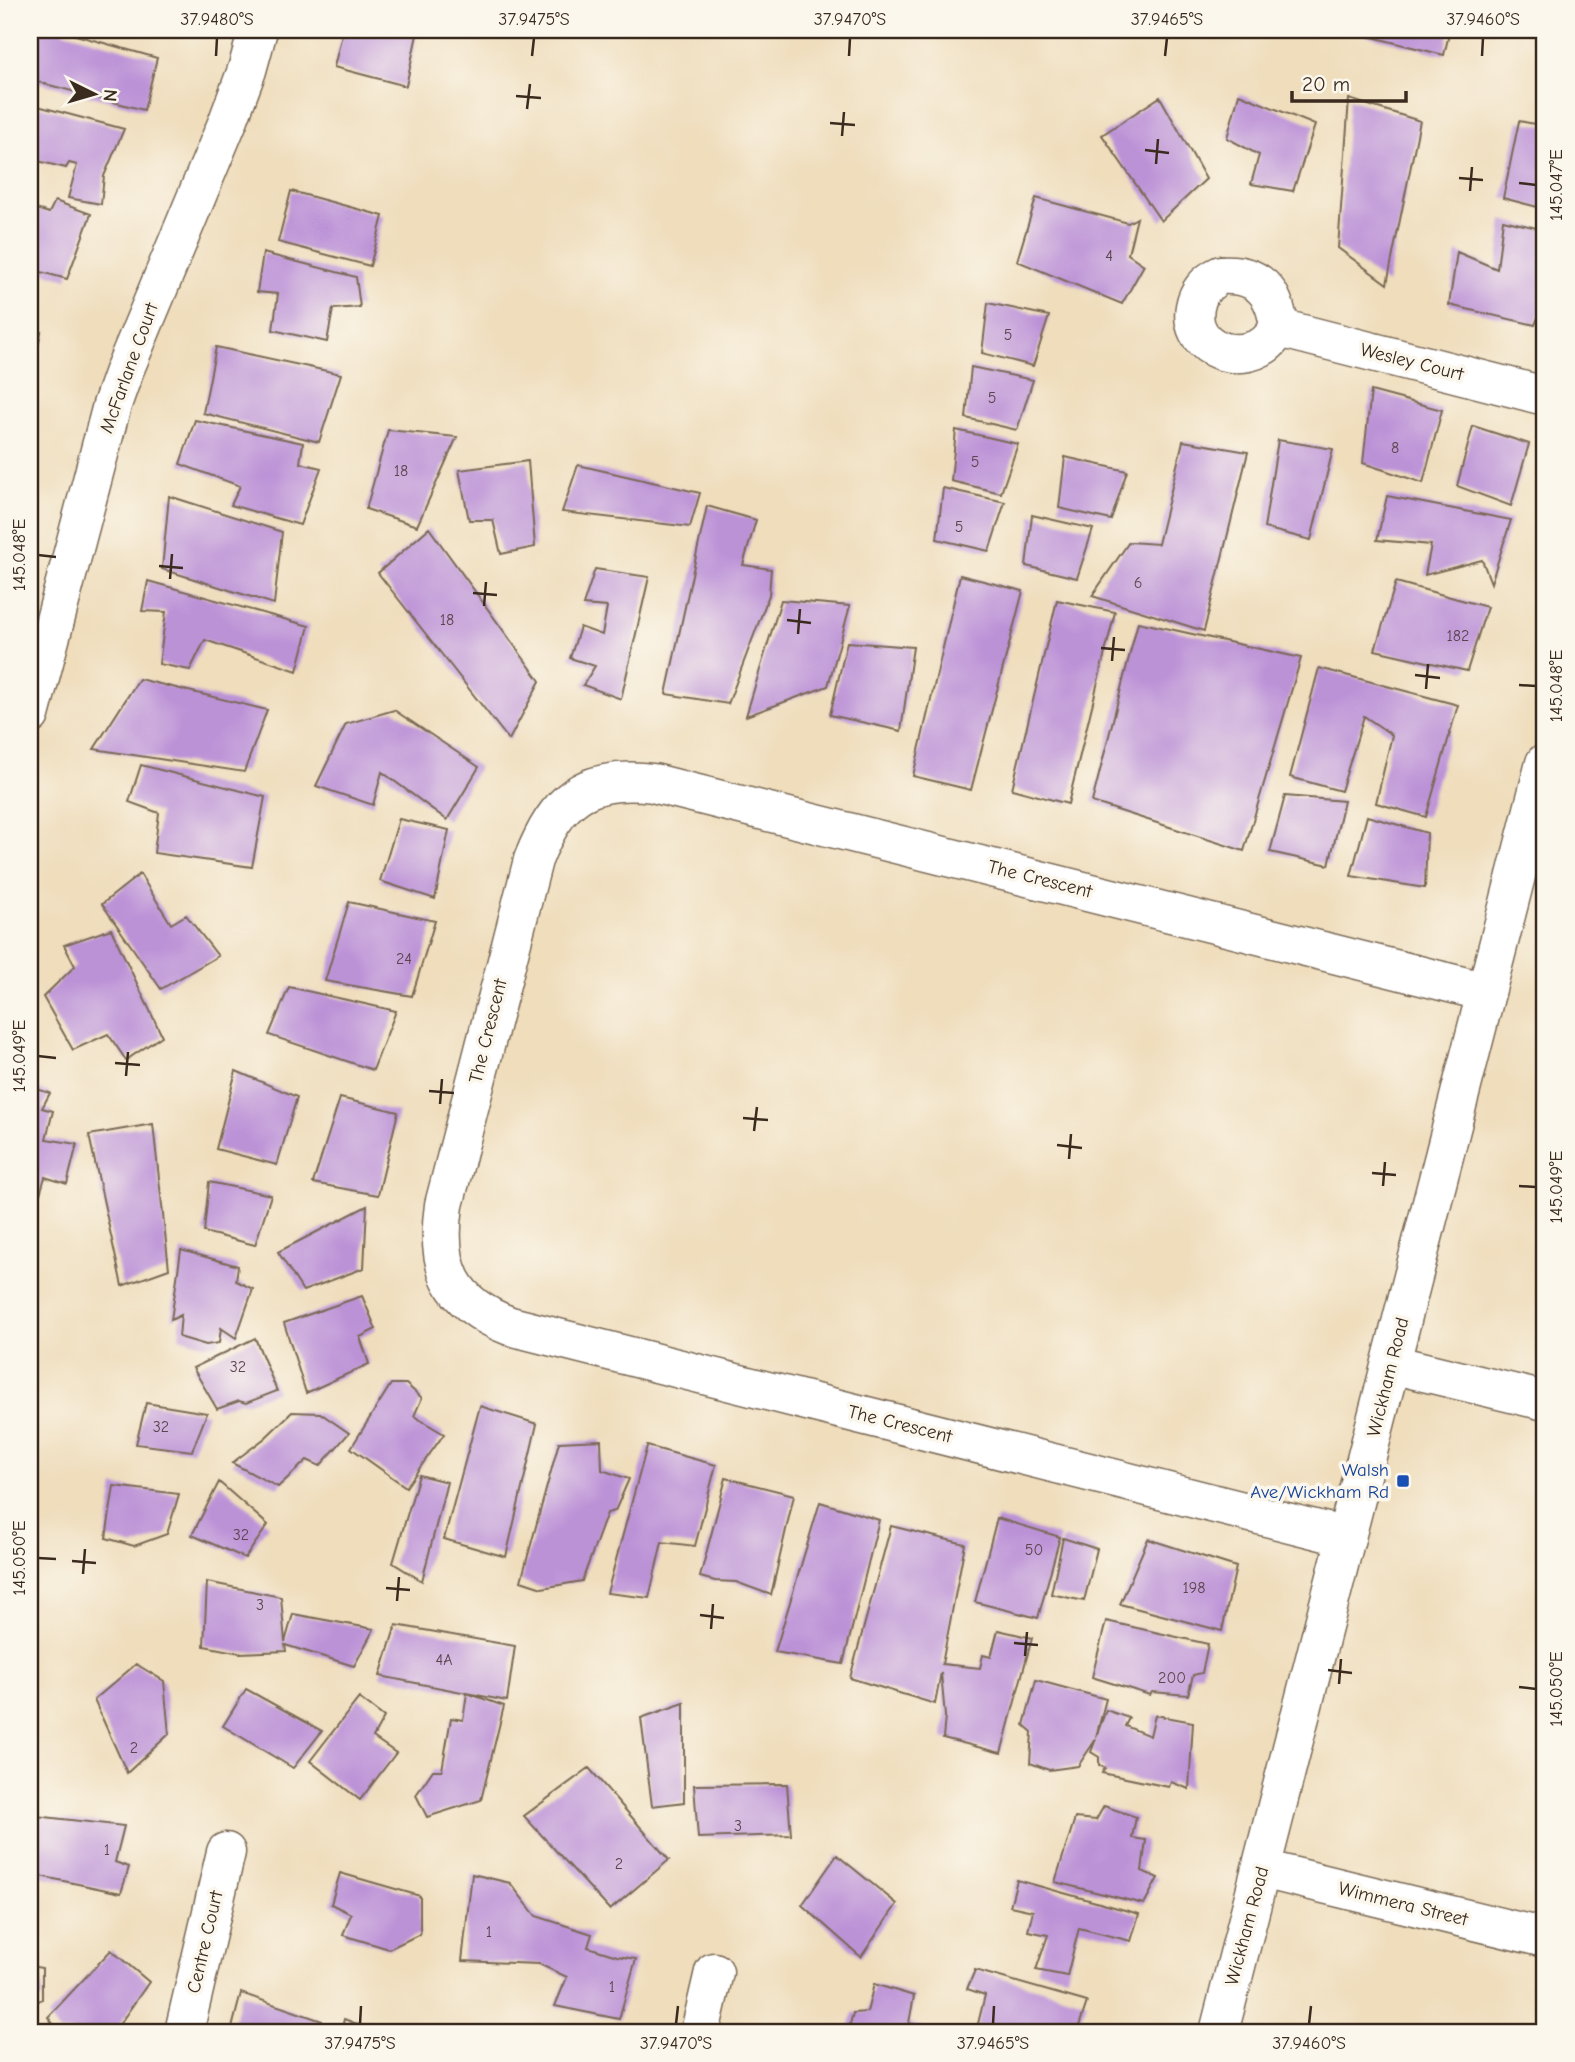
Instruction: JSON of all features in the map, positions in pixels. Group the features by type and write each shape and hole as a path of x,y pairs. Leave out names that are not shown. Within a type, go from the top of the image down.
{"street":[{"name":"McFarlane Court","path":"30,715 112,405 228,121 258,30"},
{"name":"Wesley Court","path":"1279,328 1545,396"},
{"name":"Wickham Road","path":"1219,2032 1545,763"},
{"name":"The Crescent","path":"1346,1537 510,1326 489,1318 457,1292 448,1273 440,1230 447,1191 533,860 548,824 565,806 584,789 606,783 629,780 653,783 1486,992"},
{"path":"1391,1364 1545,1401"},
{"name":"Centre Court","path":"184,2032 226,1852"},
{"name":"Wimmera Street","path":"1262,1869 1545,1938"},
{"path":"700,2032 715,1972"}],"building":[{"path":"30,30 58,30 157,58 144,110 30,80"},
{"path":"343,30 418,30 406,86 334,67"},
{"path":"1366,30 1450,30 1444,55 1364,35"},
{"path":"1239,94 1315,125 1293,191 1251,184 1259,155 1227,138"},
{"path":"1160,97 1206,179 1161,221 1102,135"},
{"path":"1349,99 1420,121 1387,284 1338,248"},
{"path":"30,104 124,129 104,176 101,204 68,198 77,165 69,163 66,168 30,159"},
{"path":"1519,121 1545,126 1545,209 1503,198"},
{"path":"291,191 383,216 370,266 278,242"},
{"path":"1036,198 1128,223 1137,218 1128,254 1144,265 1122,304 1017,261"},
{"path":"55,201 91,214 67,279 30,269 30,207 49,213"},
{"path":"1503,220 1545,230 1545,301 1535,325 1449,305 1457,252 1497,269"},
{"path":"263,253 356,277 360,307 333,309 327,342 273,330 278,294 257,292"},
{"path":"988,303 1049,316 1033,366 982,353"},
{"path":"30,330 41,332 34,365 30,364"},
{"path":"216,347 341,374 319,442 203,413"},
{"path":"971,367 1033,380 1017,430 966,418"},
{"path":"1371,391 1442,410 1423,483 1363,463"},
{"path":"195,420 303,443 300,463 321,468 300,525 231,505 240,486 180,464"},
{"path":"1473,426 1529,444 1511,506 1457,486"},
{"path":"388,430 457,437 417,526 366,509"},
{"path":"956,430 1018,444 1001,493 951,481"},
{"path":"1278,440 1333,449 1311,540 1264,528"},
{"path":"1183,441 1248,452 1204,631 1092,596 1129,542 1158,544"},
{"path":"1065,457 1127,471 1111,520 1059,508"},
{"path":"528,461 535,547 501,554 493,520 469,520 459,470"},
{"path":"578,465 700,493 690,527 562,512"},
{"path":"943,488 1005,502 989,551 937,539"},
{"path":"169,496 282,532 274,604 162,569"},
{"path":"1387,496 1511,520 1491,583 1482,560 1425,575 1431,545 1377,540"},
{"path":"707,506 756,520 743,565 771,569 769,595 728,704 666,694"},
{"path":"1032,515 1093,529 1077,578 1026,566"},
{"path":"429,528 540,681 509,740 378,573"},
{"path":"595,569 649,577 621,699 583,685 595,666 570,658 580,627 602,635 607,607 583,605"},
{"path":"960,575 1023,591 971,790 913,776"},
{"path":"148,581 309,626 297,671 205,640 190,670 159,664 166,612 142,611"},
{"path":"1396,582 1487,607 1467,671 1375,650"},
{"path":"781,600 850,606 828,686 746,716"},
{"path":"1057,600 1115,612 1068,804 1012,789"},
{"path":"1138,622 1301,658 1244,851 1092,802"},
{"path":"847,642 913,647 901,731 830,715"},
{"path":"1319,668 1458,705 1426,817 1376,803 1392,735 1364,716 1341,791 1290,777"},
{"path":"139,679 267,710 244,772 94,749"},
{"path":"394,710 479,767 447,820 382,772 373,805 316,786 346,724"},
{"path":"141,765 265,797 252,867 154,853 159,813 129,802"},
{"path":"1285,796 1344,801 1329,865 1270,852"},
{"path":"1367,816 1427,833 1425,888 1351,876"},
{"path":"399,819 449,830 435,899 380,881"},
{"path":"140,874 171,924 186,915 218,956 161,989 102,904"},
{"path":"349,902 435,921 412,996 325,981"},
{"path":"111,929 162,1036 126,1060 108,1034 73,1050 43,997 75,966 64,945"},
{"path":"289,987 396,1011 373,1070 269,1035"},
{"path":"236,1071 297,1097 277,1165 216,1149"},
{"path":"30,1087 50,1093 42,1108 53,1111 46,1139 77,1144 67,1184 45,1177 40,1194 30,1192"},
{"path":"340,1098 398,1112 378,1195 313,1183"},
{"path":"153,1124 169,1269 122,1286 89,1135"},
{"path":"209,1182 271,1195 255,1245 204,1232"},
{"path":"367,1206 364,1268 303,1291 278,1252"},
{"path":"181,1250 238,1266 236,1281 253,1289 236,1338 221,1328 219,1343 206,1345 179,1337 181,1315 171,1320"},
{"path":"362,1296 376,1329 360,1337 369,1364 306,1393 284,1323"},
{"path":"255,1338 277,1391 246,1403 239,1401 217,1409 193,1368"},
{"path":"391,1384 406,1384 422,1398 414,1416 444,1434 406,1487 351,1448"},
{"path":"146,1403 207,1413 192,1451 136,1444"},
{"path":"480,1406 537,1424 506,1557 444,1539"},
{"path":"292,1412 320,1413 349,1433 320,1466 307,1460 278,1487 232,1463 265,1438"},
{"path":"601,1440 602,1470 629,1479 615,1511 607,1513 582,1581 542,1588 521,1581 559,1442"},
{"path":"647,1446 716,1465 695,1546 662,1542 649,1598 607,1593"},
{"path":"419,1475 447,1482 422,1581 393,1563"},
{"path":"726,1478 794,1495 771,1595 736,1582 700,1577"},
{"path":"219,1482 268,1525 245,1558 192,1535"},
{"path":"114,1486 179,1494 167,1534 134,1546 106,1538"},
{"path":"820,1502 879,1520 843,1664 775,1652"},
{"path":"997,1518 1060,1537 1038,1618 975,1602"},
{"path":"891,1526 965,1544 942,1664 980,1668 983,1655 991,1657 998,1630 1032,1638 1001,1753 943,1738 945,1716 941,1673 935,1704 850,1678"},
{"path":"1063,1538 1097,1549 1084,1601 1051,1594"},
{"path":"1148,1539 1236,1567 1222,1631 1120,1604"},
{"path":"207,1582 281,1597 285,1642 293,1614 374,1629 354,1666 285,1645 286,1651 240,1653 204,1646"},
{"path":"1106,1621 1208,1644 1202,1673 1193,1675 1188,1695 1152,1692 1150,1695 1092,1677"},
{"path":"396,1625 515,1646 507,1701 380,1676"},
{"path":"136,1664 164,1681 169,1734 127,1773 94,1700"},
{"path":"1036,1680 1106,1699 1096,1737 1106,1710 1129,1718 1125,1726 1150,1736 1155,1715 1193,1722 1189,1789 1171,1782 1169,1787 1102,1773 1105,1768 1099,1765 1099,1757 1091,1752 1096,1739 1078,1766 1049,1770 1030,1763 1032,1732 1024,1725"},
{"path":"246,1689 322,1731 293,1768 223,1726"},
{"path":"467,1693 504,1706 481,1800 427,1817 416,1795 433,1770 442,1770 451,1718 463,1720"},
{"path":"359,1698 384,1717 373,1737 396,1753 360,1800 310,1761"},
{"path":"684,1703 684,1802 652,1806 641,1718"},
{"path":"589,1768 669,1860 610,1910 524,1816"},
{"path":"787,1784 791,1835 698,1838 694,1785"},
{"path":"1104,1806 1136,1817 1132,1838 1146,1840 1142,1871 1158,1878 1144,1904 1055,1882 1075,1818 1096,1820"},
{"path":"36,1816 124,1826 115,1862 129,1867 121,1893 30,1874 30,1851"},
{"path":"837,1855 897,1904 861,1957 802,1905"},
{"path":"340,1873 420,1896 420,1934 389,1949 343,1935 351,1914 331,1904"},
{"path":"472,1874 510,1883 536,1916 592,1934 588,1947 636,1959 619,2019 555,2006 567,1977 539,1964 462,1961"},
{"path":"1017,1880 1139,1914 1131,1941 1079,1928 1067,1976 1036,1970 1048,1935 1028,1931 1033,1911 1010,1906"},
{"path":"111,1950 149,1982 114,2032 59,2032 48,2017"},
{"path":"30,1966 42,1968 42,1999 30,2006"},
{"path":"975,1970 1087,2002 1077,2032 976,2032 985,1995 967,1989"},
{"path":"874,1984 914,1996 909,2023 923,2028 922,2032 848,2032 853,2013 867,2012"},
{"path":"241,1993 322,2021 320,2032 231,2032"},
{"path":"344,2019 378,2032 341,2032"}],"place":[{"name":"Walsh Ave/Wickham Rd","path":"1403,1481"}]}
